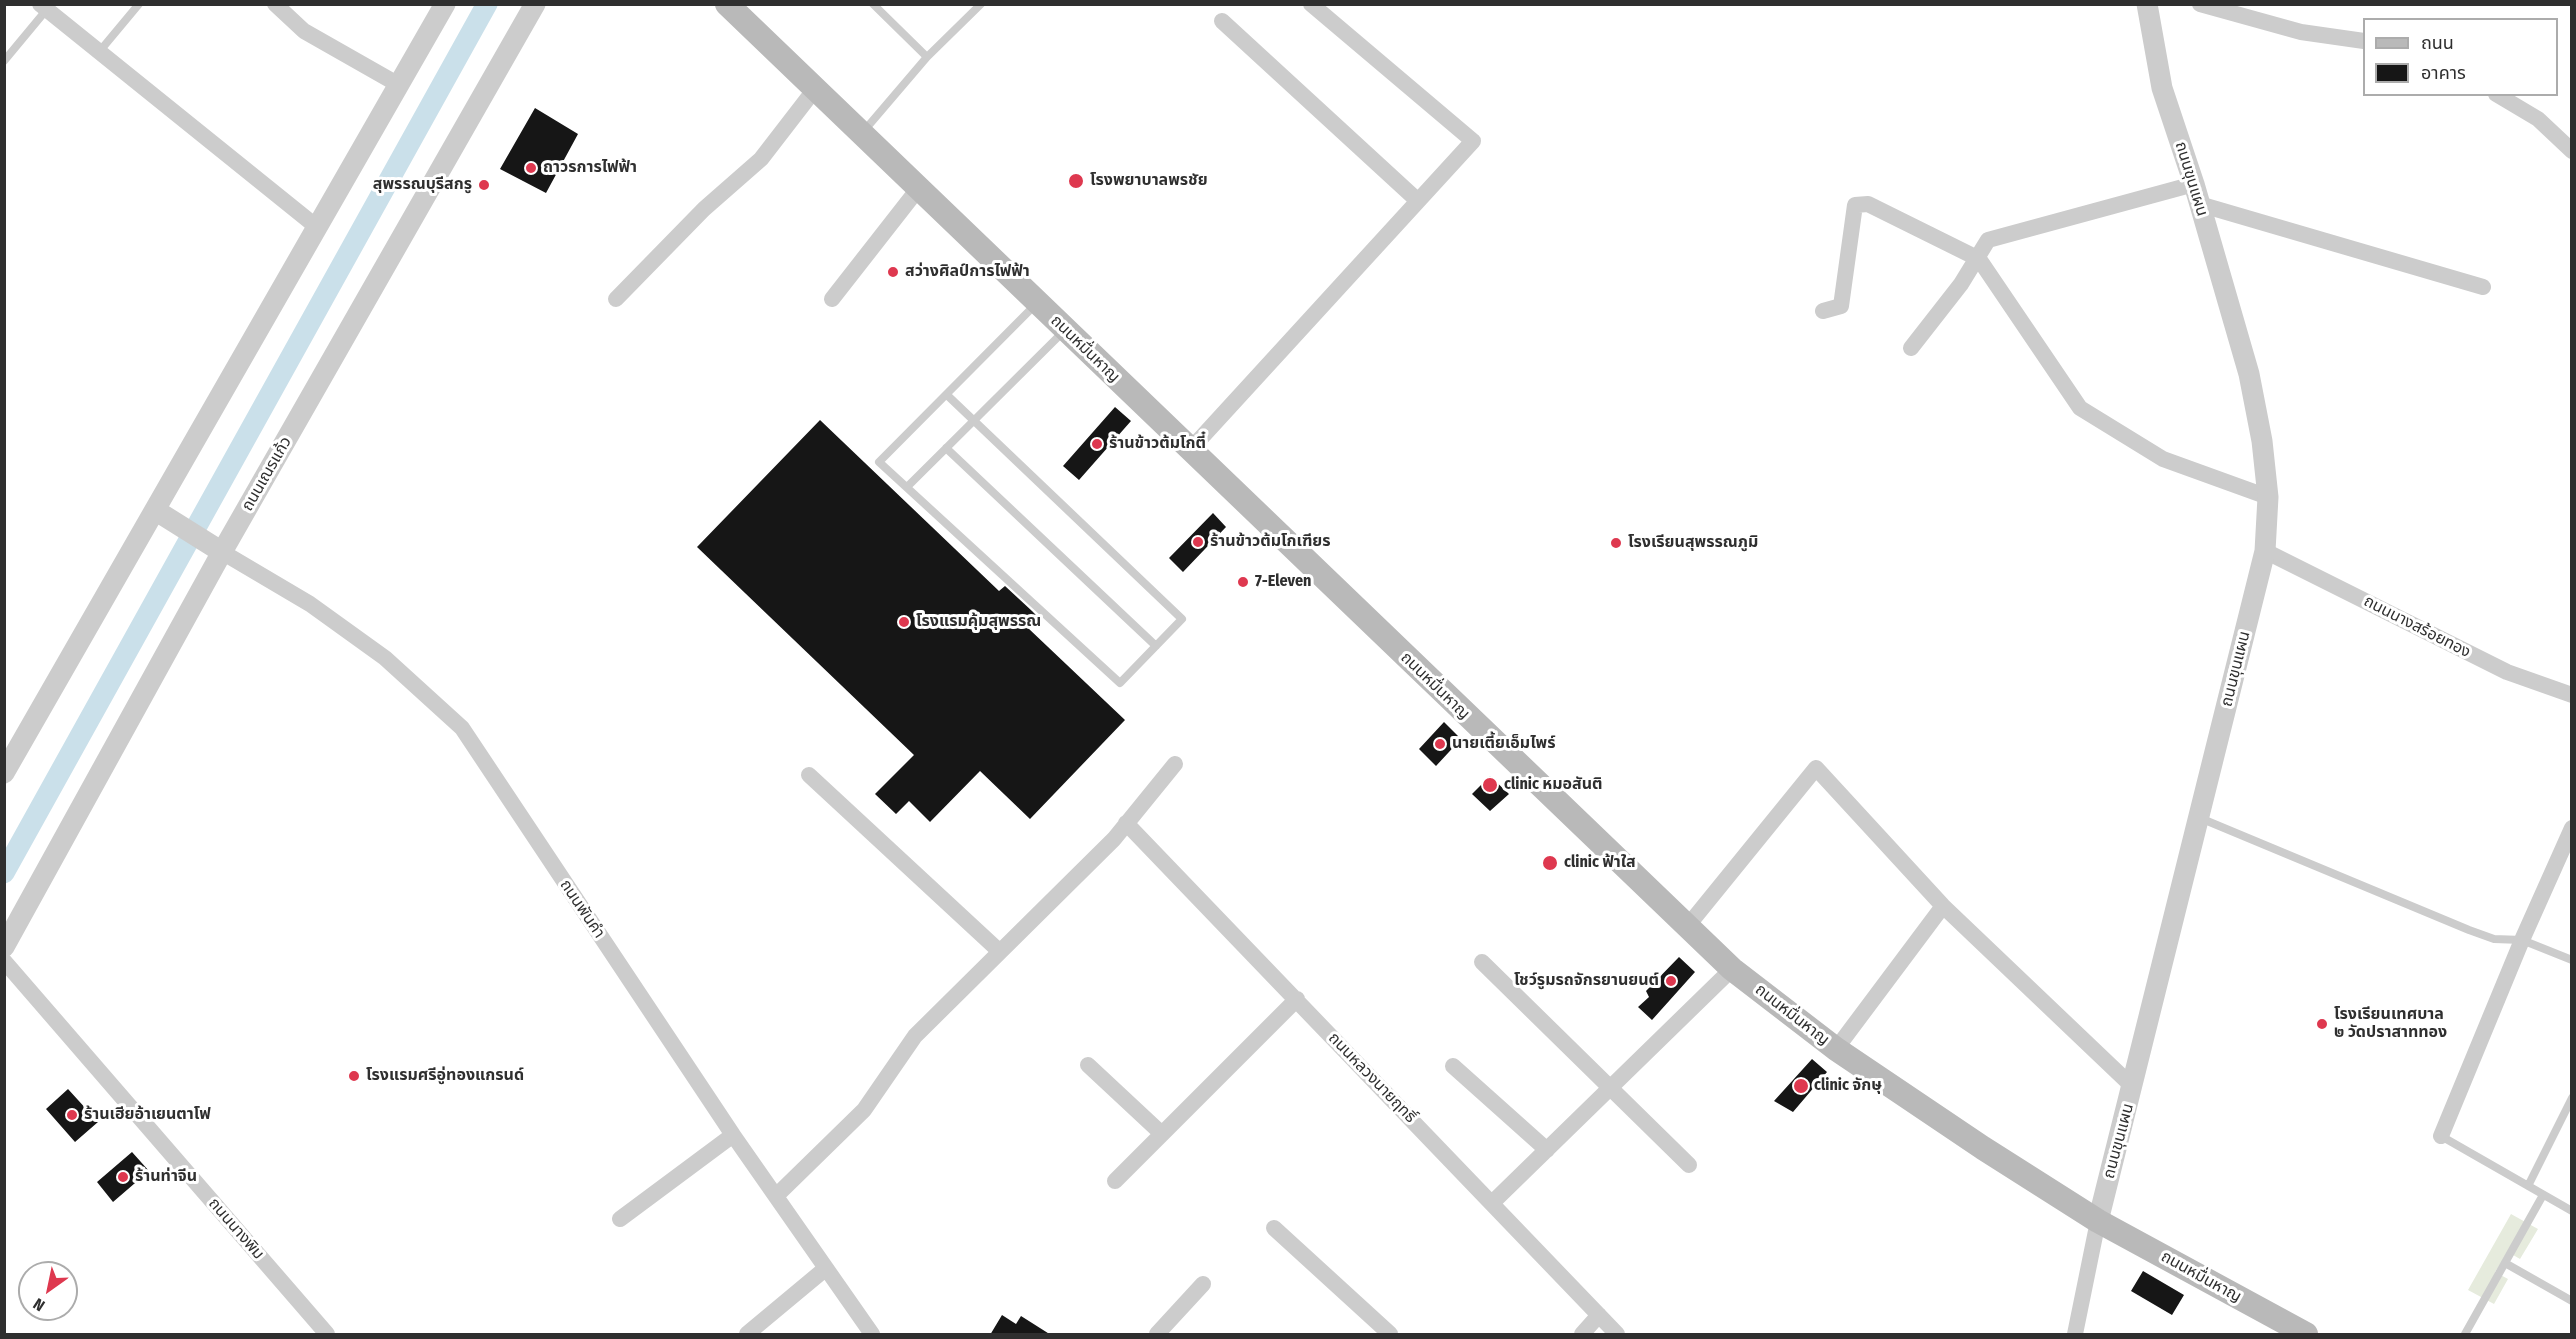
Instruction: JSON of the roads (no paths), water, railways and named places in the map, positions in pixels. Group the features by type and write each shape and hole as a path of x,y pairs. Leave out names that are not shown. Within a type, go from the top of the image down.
{"main road":[{"name":"ถนนหมื่นหาญ","path":"727,4 1686,928 1732,969 1836,1049 2098,1221 2306,1335"}],"street":[{"path":"275,4 304,31 399,85"},
{"path":"4,772 445,4"},
{"name":"ถนนเณรแก้ว","path":"4,947 222,552 535,4"},
{"path":"1190,450 1473,141 1311,4"},
{"name":"ถนนขุนแผน","path":"2075,1335 2098,1221 2265,551 2268,497 2262,441 2249,374 2162,88 2147,4"},
{"path":"2200,4 2301,32 2363,41"},
{"path":"46,6 99,52 318,228"},
{"path":"1222,21 1418,201"},
{"path":"616,298 704,209 761,159 815,89"},
{"path":"2499,96 2538,119 2571,151"},
{"path":"832,299 918,189"},
{"path":"1911,348 1979,259 1988,240 2196,194 2483,287"},
{"path":"1823,311 1841,306 1855,205 1868,204 1979,259 2080,408 2163,459 2268,497"},
{"path":"155,510 222,552"},
{"name":"ถนนนางสร้อยทอง","path":"2265,551 2507,672 2571,696"},
{"name":"ถนนพันคำ","path":"222,552 310,604 385,658 462,728 733,1135 872,1335"},
{"path":"776,1196 864,1110 915,1036 999,950 1114,839 1175,764"},
{"path":"1686,928 1816,768 1943,906 2133,1087"},
{"path":"809,775 999,950"},
{"name":"ถนนหลวงนายฤทธิ์","path":"1126,823 1617,1335"},
{"path":"2441,1136 2571,828"},
{"path":"1836,1049 1943,906"},
{"name":"ถนนนางพิม","path":"4,961 327,1335"},
{"path":"1482,962 1610,1085 1689,1165"},
{"path":"1492,1203 1610,1085 1732,969"},
{"path":"1115,1180 1297,999"},
{"path":"1088,1065 1162,1134"},
{"path":"1453,1066 1547,1150"},
{"path":"620,1219 733,1135"},
{"path":"1274,1228 1390,1335"},
{"path":"747,1335 825,1269"},
{"path":"1157,1335 1203,1284"},
{"path":"1582,1335 1599,1315"}],"lane":[{"path":"99,52 139,4"},
{"path":"873,4 927,57"},
{"path":"861,135 927,57 981,4"},
{"path":"4,61 46,6"},
{"path":"946,395 1182,619 1120,683 879,462 1038,302"},
{"path":"907,487 1065,329"},
{"path":"946,448 1156,646"},
{"path":"2200,817 2477,933 2494,939 2522,940 2571,960"},
{"path":"2528,1186 2571,1098"},
{"path":"2441,1136 2571,1211"},
{"path":"2465,1335 2543,1195"},
{"path":"2505,1263 2571,1301"}],"waterway":[{"path":"4,873 487,4"}],"place":[{"name":"ถาวรการไฟฟ้า","path":"531,168"},
{"name":"โรงพยาบาลพรชัย","path":"1076,181"},
{"name":"สุพรรณบุรีสกรู","path":"484,185"},
{"name":"สว่างศิลป์การไฟฟ้า","path":"893,272"},
{"name":"ร้านข้าวต้มโกตี๋","path":"1097,444"},
{"name":"ร้านข้าวต้มโกเฑียร","path":"1198,542"},
{"name":"โรงเรียนสุพรรณภูมิ","path":"1616,543"},
{"name":"7-Eleven","path":"1243,582"},
{"name":"โรงแรมคุ้มสุพรรณ","path":"904,622"},
{"name":"นายเตี้ยเอ็มไพร์","path":"1440,744"},
{"name":"clinic หมอสันติ","path":"1490,785"},
{"name":"clinic ฟ้าใส","path":"1550,863"},
{"name":"โชว์รูมรถจักรยานยนต์","path":"1671,981"},
{"name":"โรงเรียนเทศบาล ๒ วัดปราสาททอง","path":"2322,1024"},
{"name":"โรงแรมศรีอู่ทองแกรนด์","path":"354,1076"},
{"name":"clinic จักษุ","path":"1801,1086"},
{"name":"ร้านเฮียอ้าเยนตาโฟ","path":"72,1115"},
{"name":"ร้านท่าจีน","path":"123,1177"}]}
